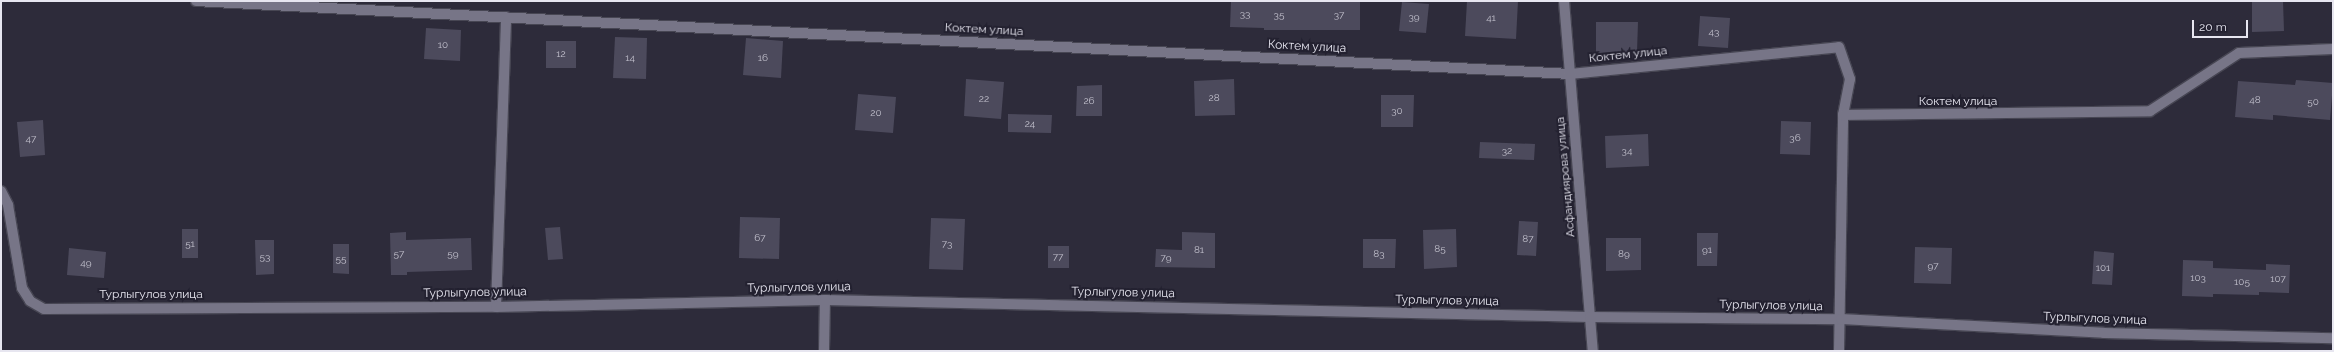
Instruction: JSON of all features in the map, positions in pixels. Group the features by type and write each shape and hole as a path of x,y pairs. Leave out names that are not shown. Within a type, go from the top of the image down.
{"street":[{"name":"Коктем улица","path":"196,1 1570,74 1839,47 1850,79 1843,115 2150,111 2239,53 2333,49"},
{"name":"Асфандиярова улица","path":"1564,1 1593,351"},
{"path":"496,307 506,17"},
{"path":"1839,351 1841,319 1843,115"},
{"name":"Турлыгулов улица","path":"1,191 8,205 22,288 30,302 44,309 496,307 826,300 1590,317 1841,319 2104,333 2333,338"},
{"path":"824,351 826,300"}],"building":[{"path":"1231,1 1360,1 1360,30 1264,30 1264,28 1230,27"},
{"path":"1467,1 1518,1 1516,39 1465,36"},
{"path":"2252,1 2283,1 2284,31 2252,32"},
{"path":"1402,2 1429,4 1426,33 1399,31"},
{"path":"1700,16 1730,18 1728,48 1698,46"},
{"path":"1596,22 1638,22 1637,52 1596,53"},
{"path":"426,28 461,30 460,61 424,59"},
{"path":"615,37 647,38 646,79 613,78"},
{"path":"746,38 783,41 781,78 743,75"},
{"path":"546,41 576,41 576,68 546,68"},
{"path":"966,79 1004,82 1001,119 964,116"},
{"path":"1234,79 1235,115 1195,116 1194,81"},
{"path":"2296,80 2333,83 2330,120 2273,115 2273,120 2235,117 2238,81 2295,85"},
{"path":"1102,85 1102,116 1076,116 1077,86"},
{"path":"858,94 896,97 893,133 855,130"},
{"path":"1381,95 1414,95 1413,127 1381,127"},
{"path":"1008,114 1052,115 1051,133 1008,132"},
{"path":"43,120 45,155 20,157 17,122"},
{"path":"1781,121 1811,122 1810,155 1780,154"},
{"path":"1648,134 1649,166 1606,168 1605,136"},
{"path":"1480,142 1535,144 1534,160 1479,158"},
{"path":"740,217 780,218 779,259 739,258"},
{"path":"931,218 965,219 963,270 929,269"},
{"path":"1519,221 1538,222 1536,256 1517,255"},
{"path":"560,227 563,259 548,260 545,228"},
{"path":"182,229 198,229 198,258 182,258"},
{"path":"1456,229 1457,267 1424,269 1423,230"},
{"path":"406,232 406,240 471,238 472,270 407,272 407,275 391,275 390,233"},
{"path":"1182,232 1215,233 1215,268 1155,267 1156,249 1182,250"},
{"path":"1697,233 1718,233 1717,266 1697,266"},
{"path":"1606,238 1641,238 1641,270 1606,271"},
{"path":"1363,239 1396,239 1395,268 1363,268"},
{"path":"255,240 274,240 274,274 256,275"},
{"path":"333,244 349,244 349,274 333,273"},
{"path":"1048,246 1069,246 1069,268 1048,268"},
{"path":"1915,247 1952,248 1951,284 1914,283"},
{"path":"69,248 106,252 104,278 67,275"},
{"path":"2094,251 2114,253 2112,285 2092,284"},
{"path":"2183,260 2213,261 2213,268 2266,270 2266,264 2290,265 2289,293 2259,292 2259,295 2213,294 2213,297 2182,296"}]}
